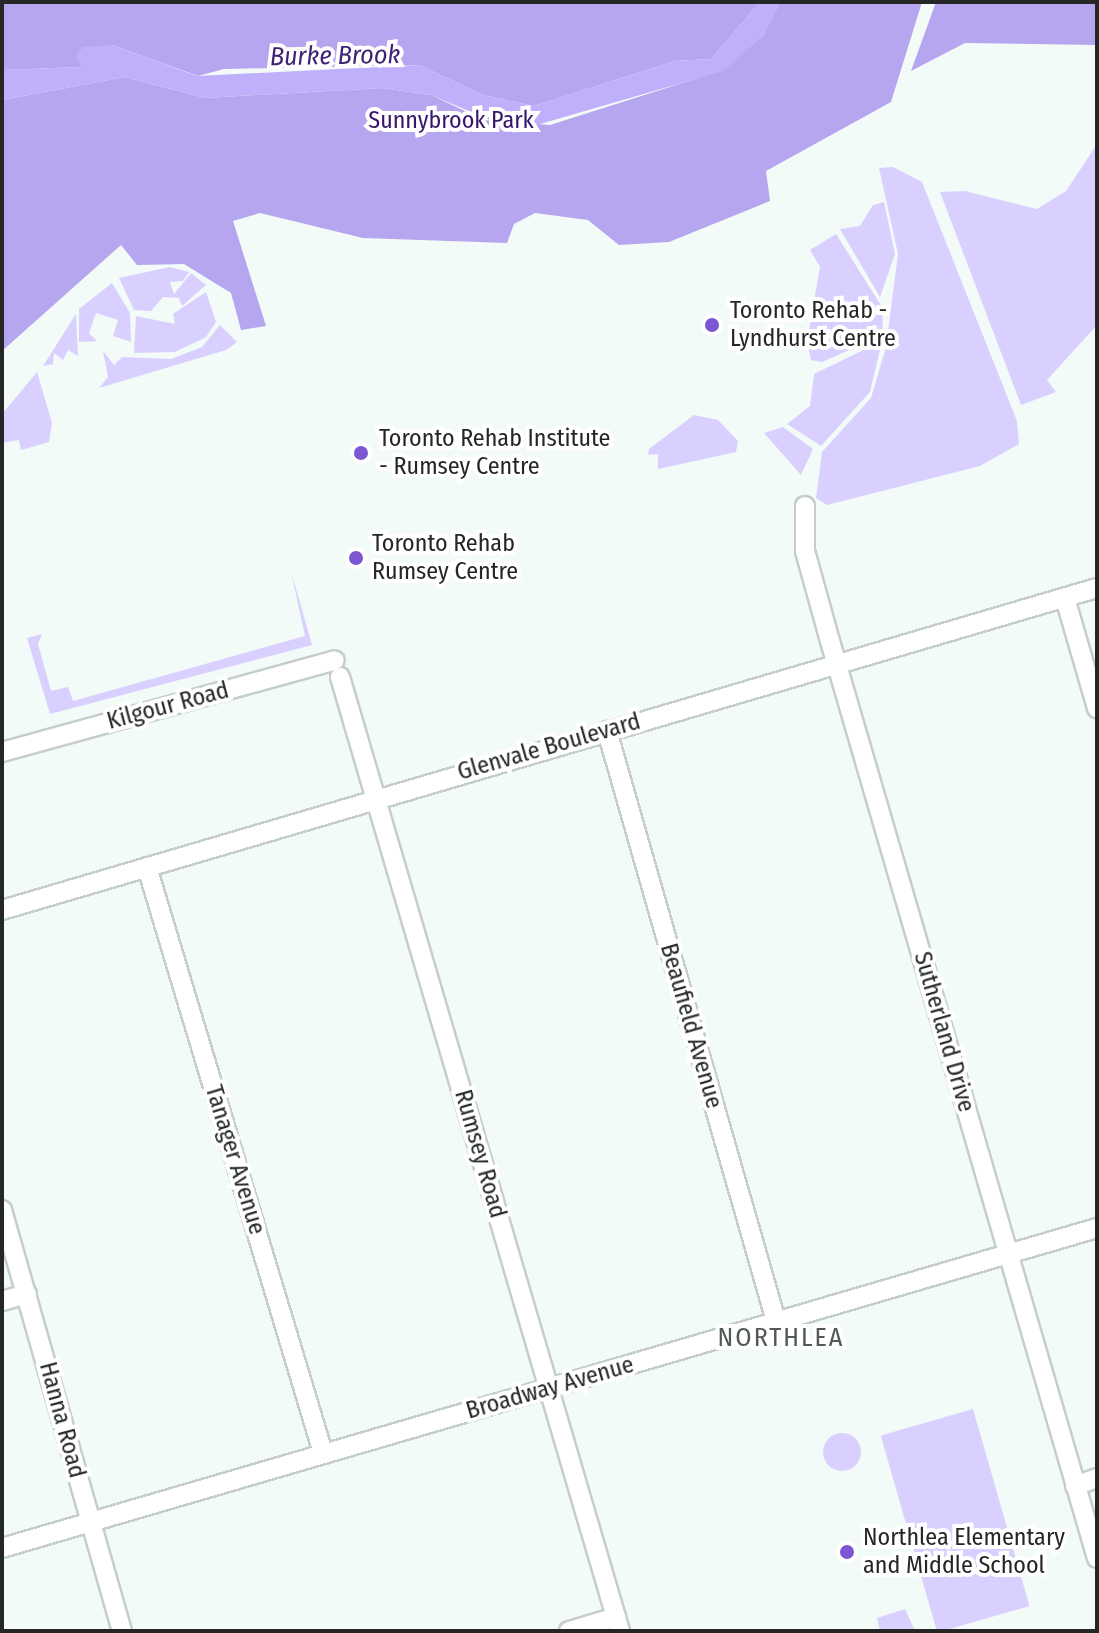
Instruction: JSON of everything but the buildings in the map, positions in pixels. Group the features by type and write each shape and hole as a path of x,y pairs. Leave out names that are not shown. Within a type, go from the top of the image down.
{"street":[{"name":"Sutherland Drive","path":"805,506 805,551 836,664 1097,1558"},
{"name":"Glenvale Boulevard","path":"2,910 1097,588"},
{"path":"1065,598 1097,708"},
{"name":"Kilgour Road","path":"2,752 337,668"},
{"name":"Rumsey Road","path":"337,668 618,1624"},
{"name":"Beaufield Avenue","path":"607,731 776,1321"},
{"name":"Tanager Avenue","path":"147,867 323,1453"},
{"name":"Hanna Road","path":"2,1210 122,1631"},
{"name":"Broadway Avenue","path":"2,1548 1097,1228"},
{"path":"2,1301 27,1294"},
{"path":"1075,1486 1097,1478"},
{"path":"569,1631 618,1624"}],"shaded area":[{"path":"760,2 780,2 762,37 723,71 516,131 431,95 382,88 205,98 125,77 2,100 2,70 81,67 76,55 83,47 112,45 197,76 419,65 483,95 534,106 675,61 711,59"},
{"path":"1097,144 1097,325 1047,380 1056,392 1021,405 940,192 965,191 1037,209 1066,191"},
{"path":"893,167 922,182 1017,421 1019,444 980,466 827,505 816,498 822,452 871,398 886,347 898,254 879,168"},
{"path":"884,202 895,254 880,297 840,229 860,226 873,205"},
{"path":"836,234 882,307 883,335 822,362 811,360 807,342 820,267 810,250"},
{"path":"170,267 189,272 183,281 170,282 174,294 191,273 206,285 182,306 179,298 163,297 151,311 134,310 119,278"},
{"path":"112,283 130,313 131,342 113,336 118,320 96,313 89,333 97,341 79,342 79,309"},
{"path":"206,292 216,322 206,337 175,352 134,353 136,316 175,324 173,314"},
{"path":"76,314 78,356 68,350 63,360 54,353 53,364 43,366"},
{"path":"220,325 237,342 226,350 99,388 108,377 103,351 114,365 122,357 171,359 202,347"},
{"path":"882,341 870,392 821,446 787,424 810,406 814,374"},
{"path":"37,372 52,423 49,442 21,450 19,440 2,443 2,414"},
{"path":"694,415 718,420 738,441 736,452 658,469 658,454 648,455 649,449"},
{"path":"783,427 813,449 801,475 764,433"},
{"path":"291,571 312,645 50,714 27,638 42,634 38,644 51,691 68,687 73,701 305,636"},
{"path":"973,1409 1030,1606 937,1631 881,1435"},
{"path":"842,1433 855,1439 861,1452 855,1465 842,1471 829,1465 823,1452 829,1439"},
{"path":"905,1609 915,1631 880,1631 877,1618"}],"green space":[{"path":"2,2 760,2 711,59 675,61 534,106 483,95 419,65 224,69 198,76 112,45 82,67 2,70"},
{"name":"Sunnybrook Park","path":"780,2 922,2 891,102 766,171 770,201 669,242 619,245 588,220 535,213 514,224 507,243 363,238 260,213 233,221 266,326 241,330 231,293 184,264 137,265 121,245 2,351 2,100 125,77 205,98 382,88 431,95 484,120 550,125 698,78 762,37"},
{"path":"936,2 1097,2 1097,45 965,43 911,71"}],"place":[{"name":"Toronto Rehab - Lyndhurst Centre","path":"712,325"},
{"name":"Toronto Rehab Institute - Rumsey Centre","path":"361,453"},
{"name":"Toronto Rehab Rumsey Centre","path":"356,558"},
{"name":"Northlea Elementary and Middle School","path":"847,1552"}],"district":[{"name":"NORTHLEA","path":"781,1338"}],"water label":[{"name":"Burke Brook","path":"335,56"}]}
